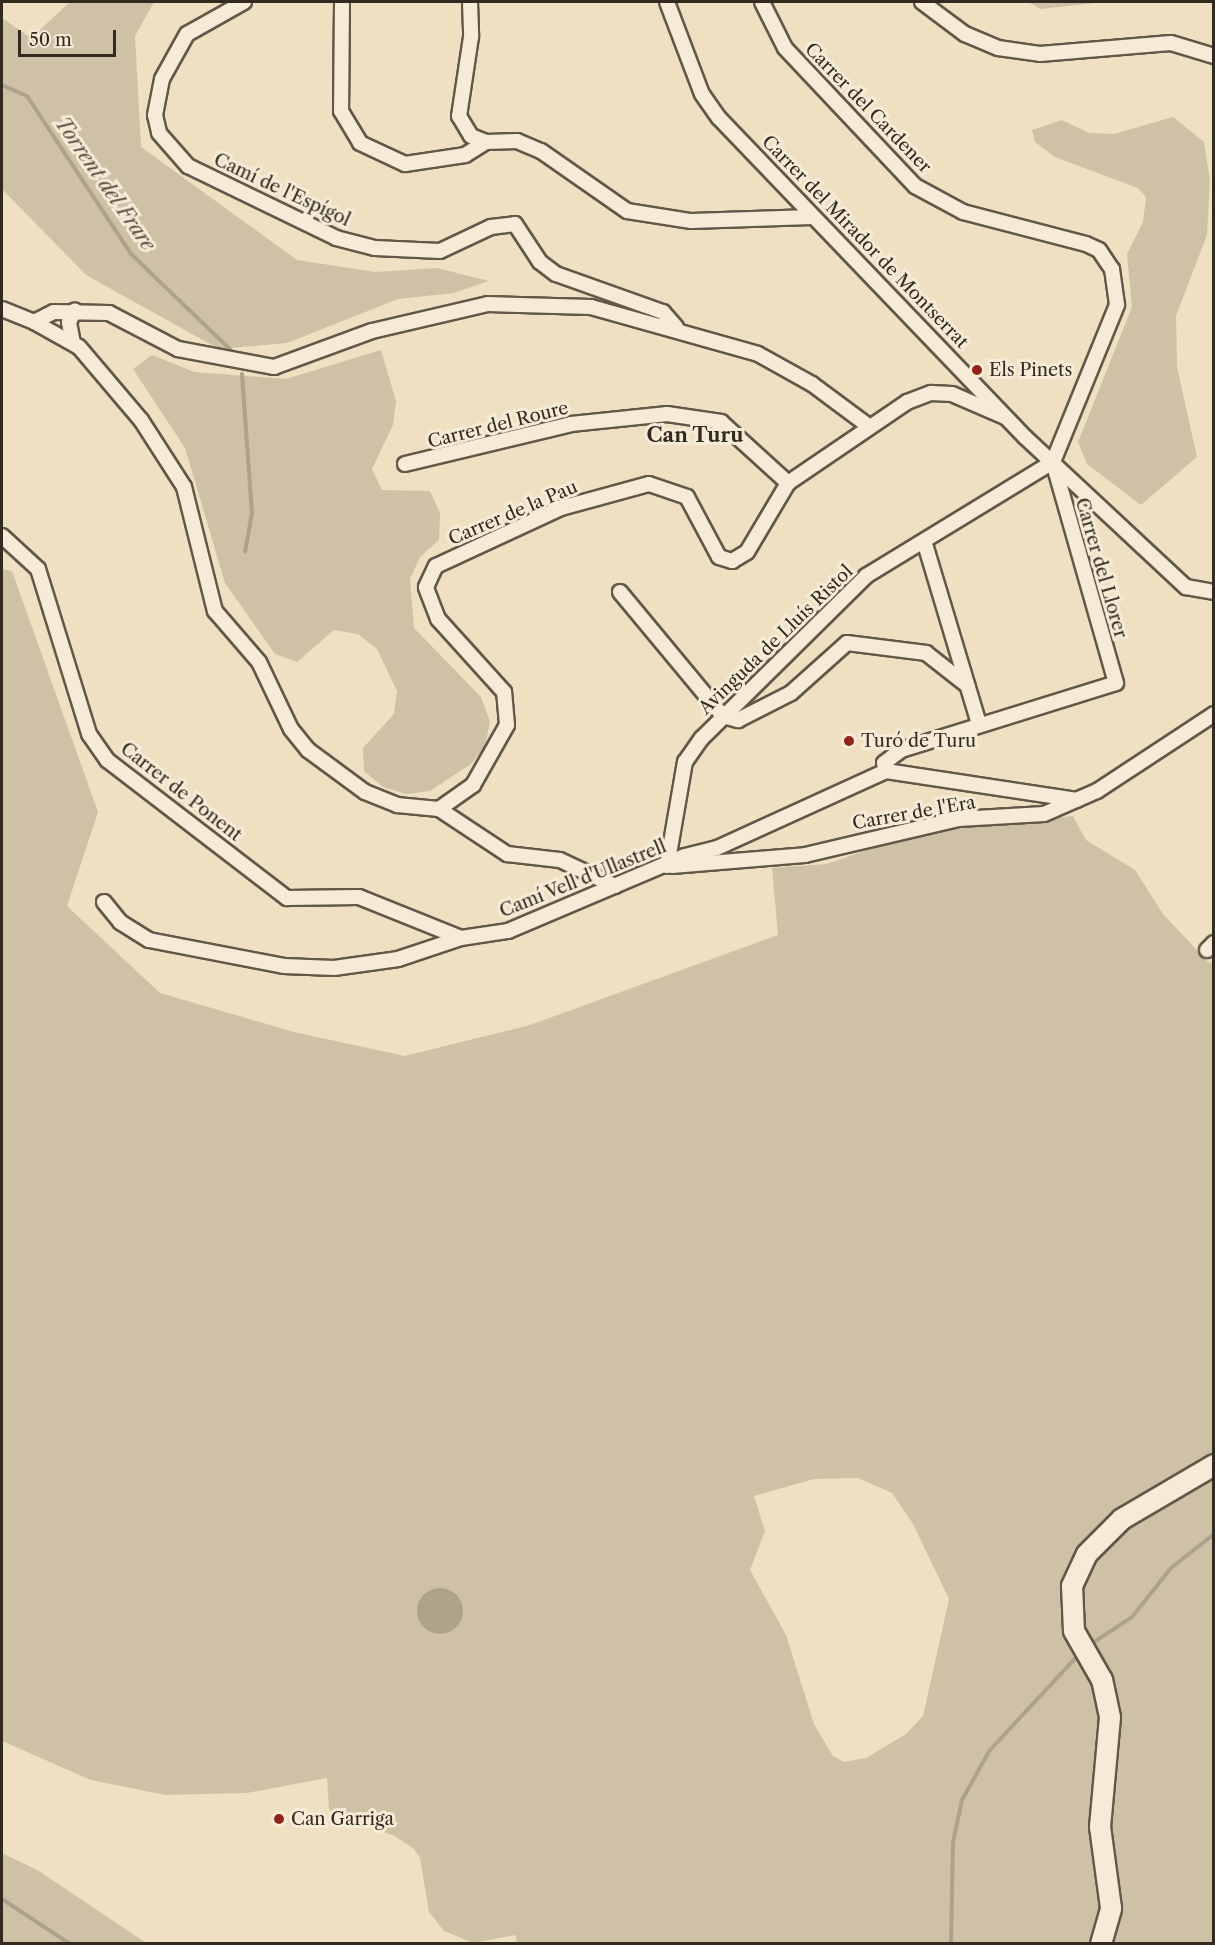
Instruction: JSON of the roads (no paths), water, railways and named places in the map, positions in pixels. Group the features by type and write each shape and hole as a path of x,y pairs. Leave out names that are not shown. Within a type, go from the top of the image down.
{"street":[{"name":"Camí de l'Espígol","path":"244,2 187,34 162,79 155,115 159,133 188,166 336,238 375,248 440,251 491,227 515,224 556,274 663,312 676,327"},
{"path":"342,2 341,111 360,143 405,164 465,155 486,142"},
{"path":"470,2 471,37 459,116 471,136 486,142 517,141 541,151 627,211 691,221 812,217"},
{"name":"Carrer del Mirador de Montserrat","path":"667,2 707,105 812,217 877,278 1005,417 1186,587 1214,592"},
{"name":"Carrer del Cardener","path":"762,2 784,48 915,186 963,212 1086,244 1099,250 1112,269 1117,305 1053,462"},
{"path":"922,2 965,34 998,48 1040,54 1171,43 1214,56"},
{"path":"2,309 20,321 34,322 75,310 110,313 178,349 274,367 372,331 488,304 591,307 676,327 758,354 812,384 867,425"},
{"path":"73,343 69,322 75,310"},
{"path":"34,322 73,343 141,420 184,487 215,610 259,662 291,729 308,750 365,792 397,805 439,809 507,854 560,860 615,886"},
{"name":"Carrer de la Pau","path":"439,809 473,785 507,725 504,692 438,619 426,587 436,566 561,508 649,484 687,497 719,557 732,561 747,552 788,483 867,425 931,393 952,394 1005,417"},
{"name":"Carrer del Roure","path":"405,464 571,424 667,414 721,422 788,483"},
{"name":"Avinguda de Lluís Ristol","path":"667,866 685,762 723,716 866,576 925,544 1053,462"},
{"name":"Carrer del Llorer","path":"979,724 1116,683 1053,462"},
{"name":"Carrer de Ponent","path":"2,536 38,569 89,734 107,760 287,898 359,897 461,938"},
{"path":"925,544 979,724 890,755 884,763 886,771 1077,800"},
{"path":"620,592 723,716 738,720 791,693 847,643 926,654 968,686"},
{"name":"Carrer de l'Era","path":"667,866 805,855 959,819 1044,814 1077,800 1214,714"},
{"name":"Camí Vell d'Ullastrell","path":"104,902 120,922 148,940 284,966 334,968 398,959 461,938 508,931 667,866 886,771"},
{"path":"1101,1944 1111,1908 1100,1827 1110,1717 1102,1680 1074,1631 1072,1586 1087,1554 1122,1520 1214,1465"}],"waterway":[{"name":"Torrent del Frare","path":"2,85 27,96 131,254 234,353"},
{"name":"Torrent del Frare","path":"242,374 252,513 245,551"},
{"path":"1088,1646 1132,1617 1171,1568 1214,1534"},
{"path":"951,1944 953,1842 962,1800 990,1750 1080,1653"},
{"path":"2,1899 70,1944"}],"place":[{"name":"Els Pinets","path":"977,370"},
{"name":"Turó de Turu","path":"849,741"},
{"name":"Can Garriga","path":"279,1819"}],"district":[{"name":"Can Turu","path":"695,435"}]}
